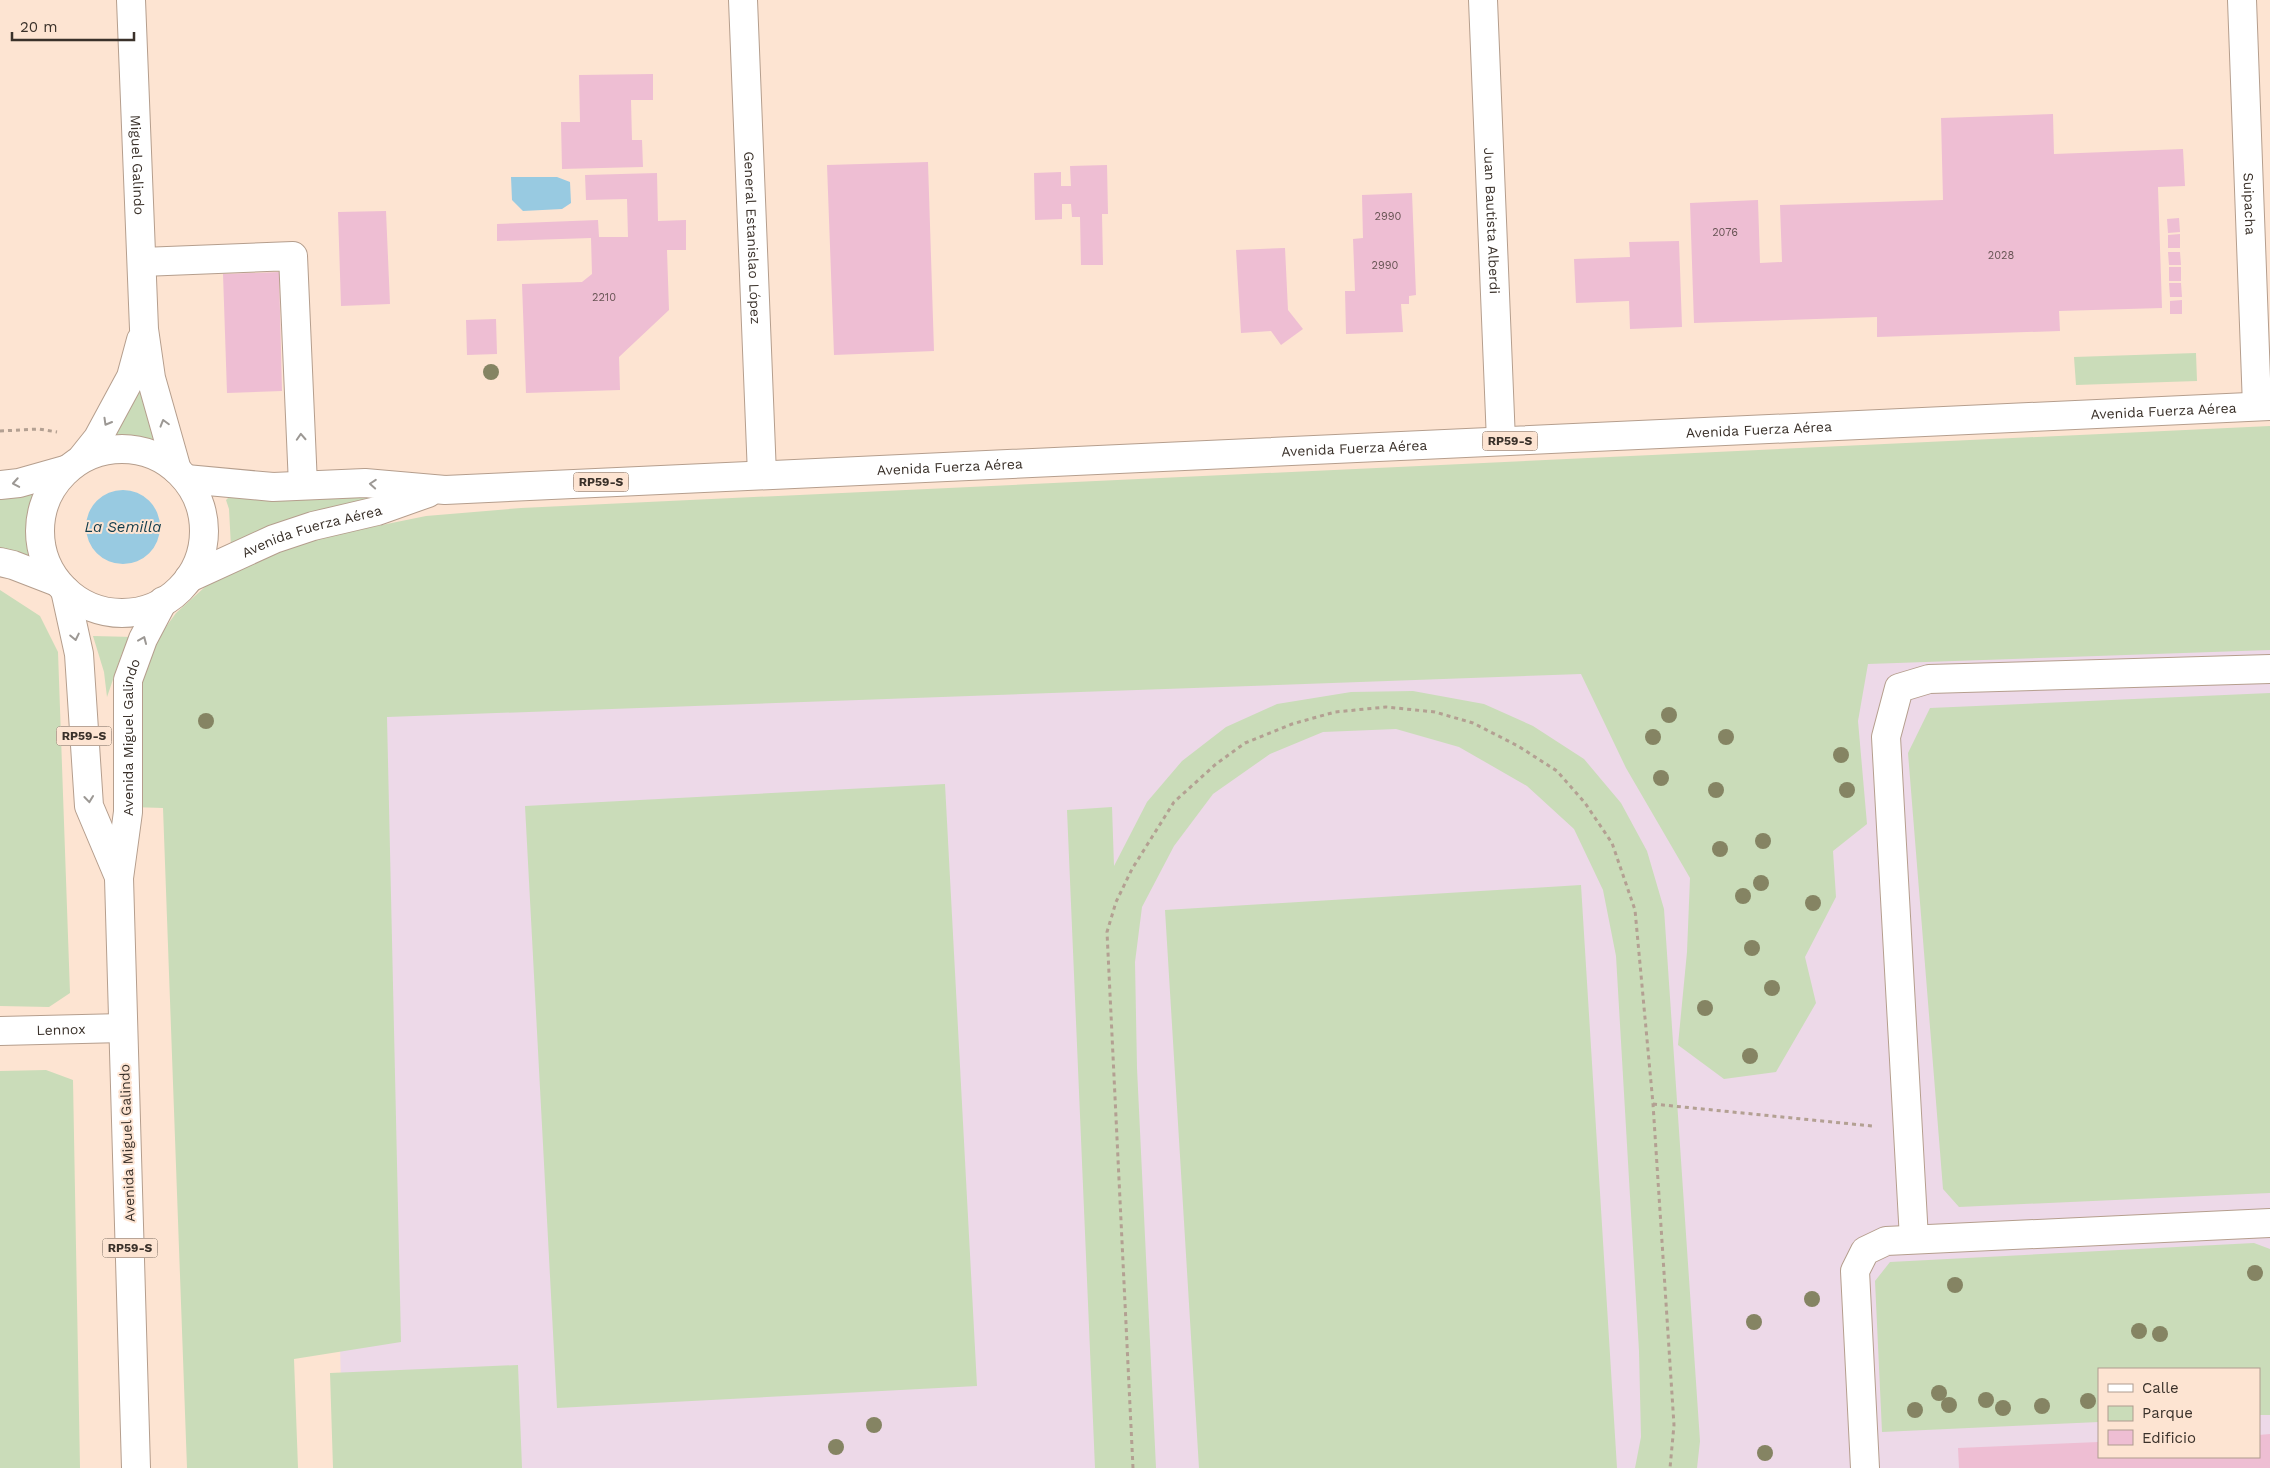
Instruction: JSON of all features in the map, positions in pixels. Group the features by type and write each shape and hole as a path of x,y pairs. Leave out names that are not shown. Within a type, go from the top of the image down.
{"main road":[{"name":"Miguel Galindo","path":"131,0 144,329 151,378 182,475"},
{"name":"General Estanislao López","path":"743,0 762,475"},
{"name":"Juan Bautista Alberdi","path":"1484,0 1501,441"},
{"name":"Suipacha","path":"2242,0 2264,406"},
{"path":"142,262 293,256 303,486"},
{"name":"Miguel Galindo","path":"74,464 106,425 131,377 144,329"},
{"name":"Avenida Fuerza Aérea","path":"182,475 239,486 303,486 365,483 439,490 2264,406"},
{"name":"Avenida Fuerza Aérea","path":"0,485 19,483 74,464 106,450 132,449 156,456 182,475 199,502 204,528 200,554 189,578 164,601 139,611 112,612 87,605 61,586 13,564 0,562"},
{"name":"Avenida Fuerza Aérea","path":"61,586 45,560 39,537 41,513 50,490 74,464"},
{"name":"Avenida Fuerza Aérea","path":"189,578 274,539 314,526 377,511 439,490"},
{"name":"Avenida Miguel Galindo","path":"61,586 79,654 89,806 119,878"},
{"name":"Avenida Miguel Galindo","path":"136,1468 119,878 128,812 128,680 143,639 164,601"},
{"path":"1914,1239 1886,737 1898,688 1929,679 2270,669"},
{"name":"Lennox","path":"0,1031 123,1028"},
{"path":"1866,1468 1856,1271 1865,1252 1886,1241 2270,1222"}],"path":[{"path":"0,431 39,429"},
{"path":"1133,1468 1107,932 1116,902 1132,869 1174,802 1216,764 1244,743 1292,724 1335,712 1386,707 1435,712 1473,723 1518,746 1557,771 1585,803 1612,843 1635,910 1653,1104 1674,1425 1670,1468"},
{"path":"1653,1104 1908,1130"}],"shaded area":[{"path":"2270,622 2270,1468 343,1468 324,691"}],"green space":[{"path":"2196,353 2197,381 2076,385 2074,357"},
{"path":"139,390 143,391 165,447 150,443 108,439"},
{"path":"2270,426 2270,650 1868,664 1858,721 1867,824 1833,851 1836,897 1805,957 1816,1003 1776,1072 1724,1079 1678,1045 1687,952 1690,878 1626,768 1581,674 387,717 401,1342 294,1359 298,1468 187,1468 163,808 131,807 138,685 152,646 176,613 216,577 262,555 323,537 426,516 521,508"},
{"path":"65,470 47,498 40,524 40,538 43,551 57,582 0,562 0,485"},
{"path":"365,491 390,500 231,547 229,509 226,500 232,494"},
{"path":"0,590 40,616 58,652 70,993 49,1007 0,1006"},
{"path":"93,636 134,637 122,653 107,697 104,672"},
{"path":"1413,691 1484,704 1533,726 1584,759 1621,803 1647,851 1664,909 1700,1441 1697,1468 1635,1468 1641,1437 1639,1351 1616,956 1603,890 1574,829 1527,786 1459,747 1396,729 1323,732 1270,754 1213,794 1174,846 1142,907 1135,962 1137,1068 1156,1468 1095,1468 1067,810 1112,807 1114,866 1147,802 1182,761 1226,727 1277,704 1351,692"},
{"path":"2270,693 2270,1193 1959,1207 1943,1189 1908,753 1930,708"},
{"path":"945,784 977,1386 557,1408 525,806"},
{"path":"1581,885 1617,1468 1199,1468 1165,910"},
{"path":"46,1070 73,1080 80,1468 0,1468 0,1071"},
{"path":"2254,1243 2270,1249 2270,1415 2260,1415 2260,1368 2098,1368 2098,1422 1882,1432 1875,1281 1890,1262"},
{"path":"518,1365 522,1468 333,1468 330,1373"}],"water":[{"path":"511,177 557,177 570,182 571,203 562,209 523,211 512,200"},
{"name":"La Semilla","path":"123,490 137,493 149,501 157,513 160,527 157,541 149,553 137,561 123,564 109,561 97,553 89,541 86,527 89,513 97,501 109,493"}],"building":[{"path":"653,74 653,100 631,100 632,140 642,140 643,167 562,169 561,122 580,122 579,75"},
{"path":"2053,114 2054,154 2183,149 2185,186 2158,187 2162,308 2059,311 2060,331 1877,337 1877,317 1694,323 1690,203 1758,200 1760,263 1782,262 1780,205 1943,200 1941,118"},
{"path":"928,162 934,351 834,355 827,165"},
{"path":"1107,165 1108,214 1102,214 1103,265 1081,265 1080,217 1072,217 1071,204 1062,204 1062,219 1035,220 1034,173 1061,172 1061,186 1071,186 1070,166"},
{"path":"657,173 658,221 686,220 686,250 667,250 669,310 619,357 620,390 526,393 522,284 582,282 592,274 591,238 497,241 497,224 598,220 599,237 628,237 627,199 586,200 585,175"},
{"path":"1412,193 1416,295 1409,296 1409,304 1401,304 1403,332 1346,334 1345,291 1355,291 1353,239 1363,238 1362,195"},
{"path":"386,211 390,304 341,306 338,212"},
{"path":"2179,218 2180,232 2168,233 2167,219"},
{"path":"2180,234 2180,248 2168,248 2168,235"},
{"path":"1679,241 1682,327 1630,329 1629,301 1576,303 1574,259 1630,257 1629,242"},
{"path":"1285,248 1288,310 1303,329 1281,345 1271,331 1241,333 1236,250"},
{"path":"2168,252 2180,252 2181,265 2169,265"},
{"path":"2169,267 2181,267 2181,281 2169,281"},
{"path":"279,272 282,391 227,393 223,274"},
{"path":"2169,283 2181,283 2182,297 2170,297"},
{"path":"2182,300 2182,314 2170,314 2170,301"},
{"path":"496,319 497,354 467,355 466,320"},
{"path":"2270,1434 2270,1468 1959,1468 1958,1448 2098,1442 2098,1458 2260,1458 2260,1435"}]}
